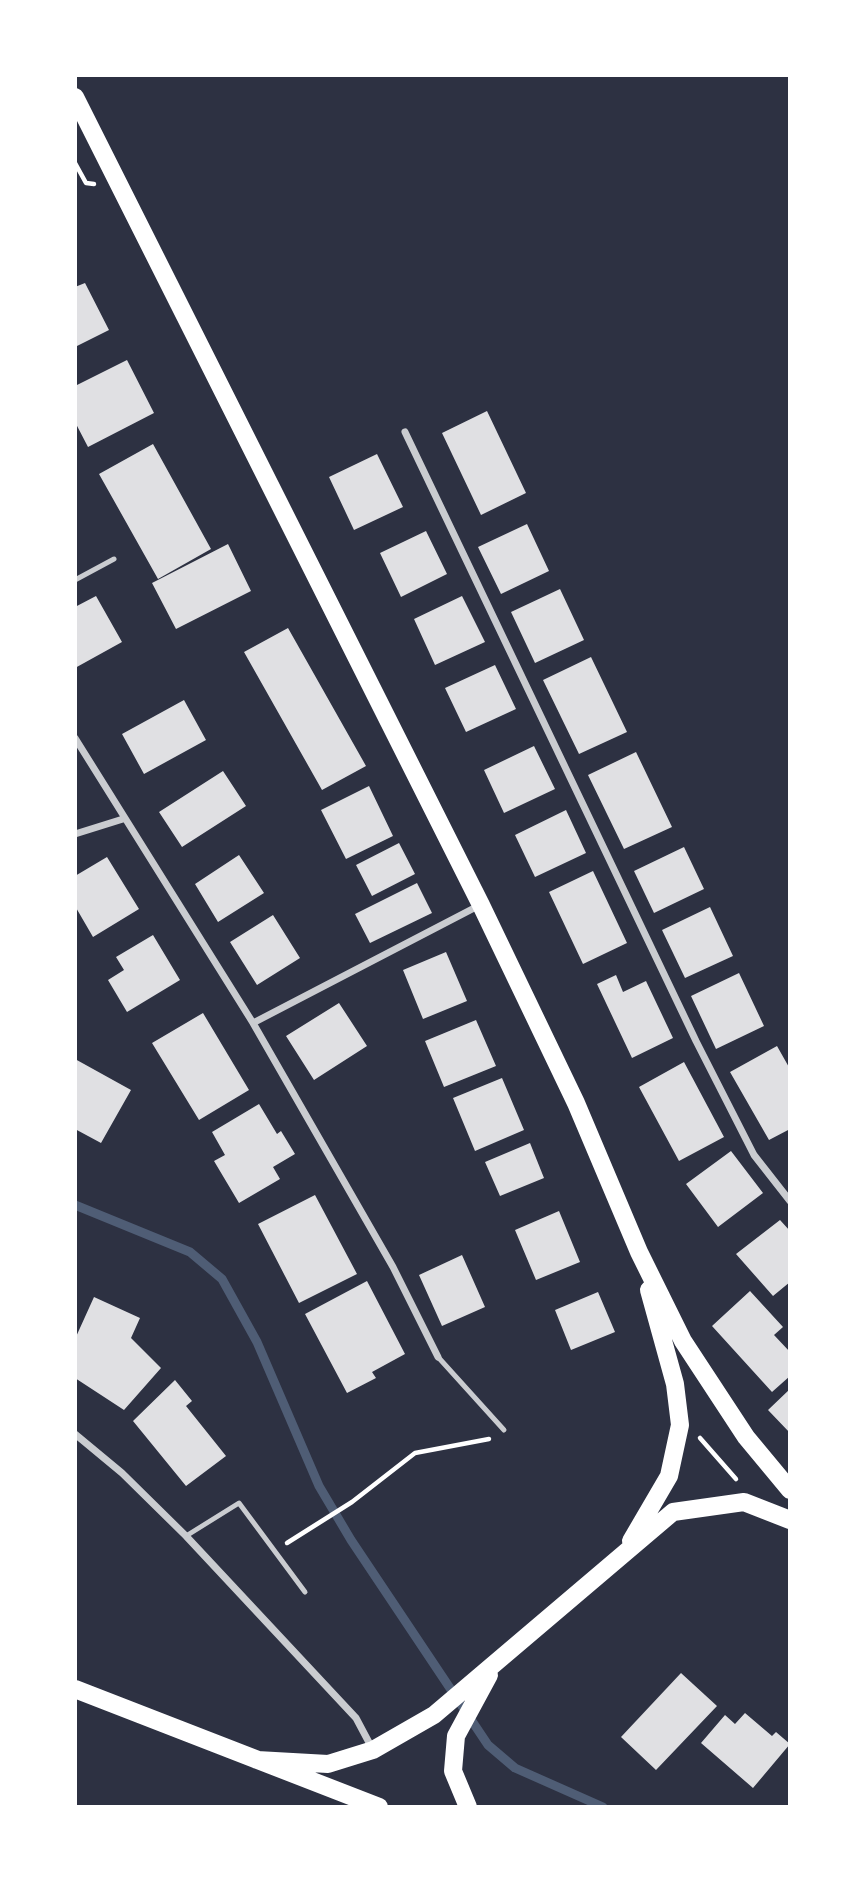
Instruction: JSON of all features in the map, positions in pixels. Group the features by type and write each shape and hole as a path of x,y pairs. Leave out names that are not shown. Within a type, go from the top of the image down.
{"main road":[{"path":"75,97 481,905 576,1103 639,1252 683,1341 746,1437 790,1490"},
{"path":"75,119 118,186"},
{"path":"624,1553 669,1476 680,1425 675,1384 639,1252"},
{"path":"468,1807 453,1771 456,1736 470,1695 493,1666 673,1512 744,1502 790,1520"},
{"path":"75,1689 379,1807"},
{"path":"257,1760 328,1764 373,1751 445,1706 470,1695"}],"street":[{"path":"405,432 696,1041 754,1154 790,1201"},
{"path":"75,738 123,819 253,1023 393,1267 438,1357"},
{"path":"75,834 123,819"},
{"path":"253,1023 481,905"},
{"path":"75,1434 122,1473 186,1536 356,1717 373,1751"}],"lane":[{"path":"75,580 114,559"},
{"path":"438,1357 504,1430"},
{"path":"186,1536 239,1503 305,1592"}],"path":[{"path":"680,1425 698,1435 744,1489 744,1502"},
{"path":"274,1550 352,1502 415,1453 488,1439 504,1430"}],"building":[{"path":"85,283 109,330 75,347 75,287"},
{"path":"127,360 154,413 88,447 75,422 75,386"},
{"path":"487,411 526,493 481,515 442,433"},
{"path":"153,444 211,549 158,579 99,474"},
{"path":"377,454 403,507 354,530 329,477"},
{"path":"527,524 549,571 501,594 478,547"},
{"path":"426,531 447,574 401,597 380,553"},
{"path":"228,544 251,591 176,629 152,583"},
{"path":"560,589 584,640 535,663 511,612"},
{"path":"96,596 122,642 75,668 75,607"},
{"path":"462,596 485,642 435,665 414,619"},
{"path":"288,628 366,766 322,790 244,652"},
{"path":"591,657 627,732 579,754 543,680"},
{"path":"495,665 516,709 466,732 445,688"},
{"path":"184,700 206,740 144,774 122,734"},
{"path":"534,746 555,789 504,813 484,770"},
{"path":"636,752 672,827 624,849 588,775"},
{"path":"223,771 246,806 182,847 159,812"},
{"path":"369,786 393,836 346,859 321,810"},
{"path":"566,810 586,853 535,877 515,835"},
{"path":"399,843 415,874 372,896 356,865"},
{"path":"684,847 704,889 654,913 634,871"},
{"path":"239,855 264,893 218,922 195,884"},
{"path":"107,857 139,909 93,937 75,906 75,876"},
{"path":"593,871 627,943 583,964 549,892"},
{"path":"417,883 432,913 370,943 355,914"},
{"path":"710,907 733,956 685,978 662,930"},
{"path":"273,915 300,958 257,985 230,942"},
{"path":"153,935 180,980 127,1012 108,980 124,970 116,957"},
{"path":"446,952 467,1001 423,1019 403,970"},
{"path":"739,973 764,1026 716,1049 691,996"},
{"path":"616,975 623,992 646,981 673,1038 632,1058 597,984"},
{"path":"339,1003 367,1046 314,1080 286,1036"},
{"path":"203,1013 249,1090 199,1120 152,1043"},
{"path":"476,1020 496,1066 444,1087 425,1041"},
{"path":"777,1046 790,1069 790,1129 769,1140 730,1072"},
{"path":"75,1059 131,1090 101,1143 75,1129"},
{"path":"684,1062 724,1137 679,1161 639,1087"},
{"path":"502,1078 524,1130 475,1151 453,1098"},
{"path":"259,1104 277,1134 281,1131 295,1154 273,1167 280,1179 239,1203 214,1161 225,1155 212,1132"},
{"path":"530,1143 544,1178 500,1196 485,1162"},
{"path":"731,1151 763,1193 718,1227 686,1184"},
{"path":"315,1195 357,1274 299,1303 258,1224"},
{"path":"559,1211 580,1262 536,1280 515,1230"},
{"path":"780,1220 790,1231 790,1282 773,1296 736,1254"},
{"path":"462,1255 485,1307 442,1326 419,1275"},
{"path":"367,1281 405,1354 372,1372 376,1378 347,1393 305,1314"},
{"path":"750,1291 783,1327 774,1335 790,1352 790,1376 772,1392 712,1326"},
{"path":"598,1292 615,1332 571,1350 555,1310"},
{"path":"94,1297 140,1318 131,1338 161,1368 124,1410 75,1378 75,1339"},
{"path":"175,1380 192,1401 186,1406 226,1456 186,1486 133,1421"},
{"path":"790,1389 790,1433 768,1410"},
{"path":"681,1673 717,1706 656,1770 621,1737"},
{"path":"745,1713 772,1736 776,1732 790,1744 753,1788 701,1743 725,1715 735,1724"}],"waterway":[{"path":"75,1205 190,1252 222,1279 257,1342 319,1486 351,1540 488,1745 515,1768 603,1807"}]}
